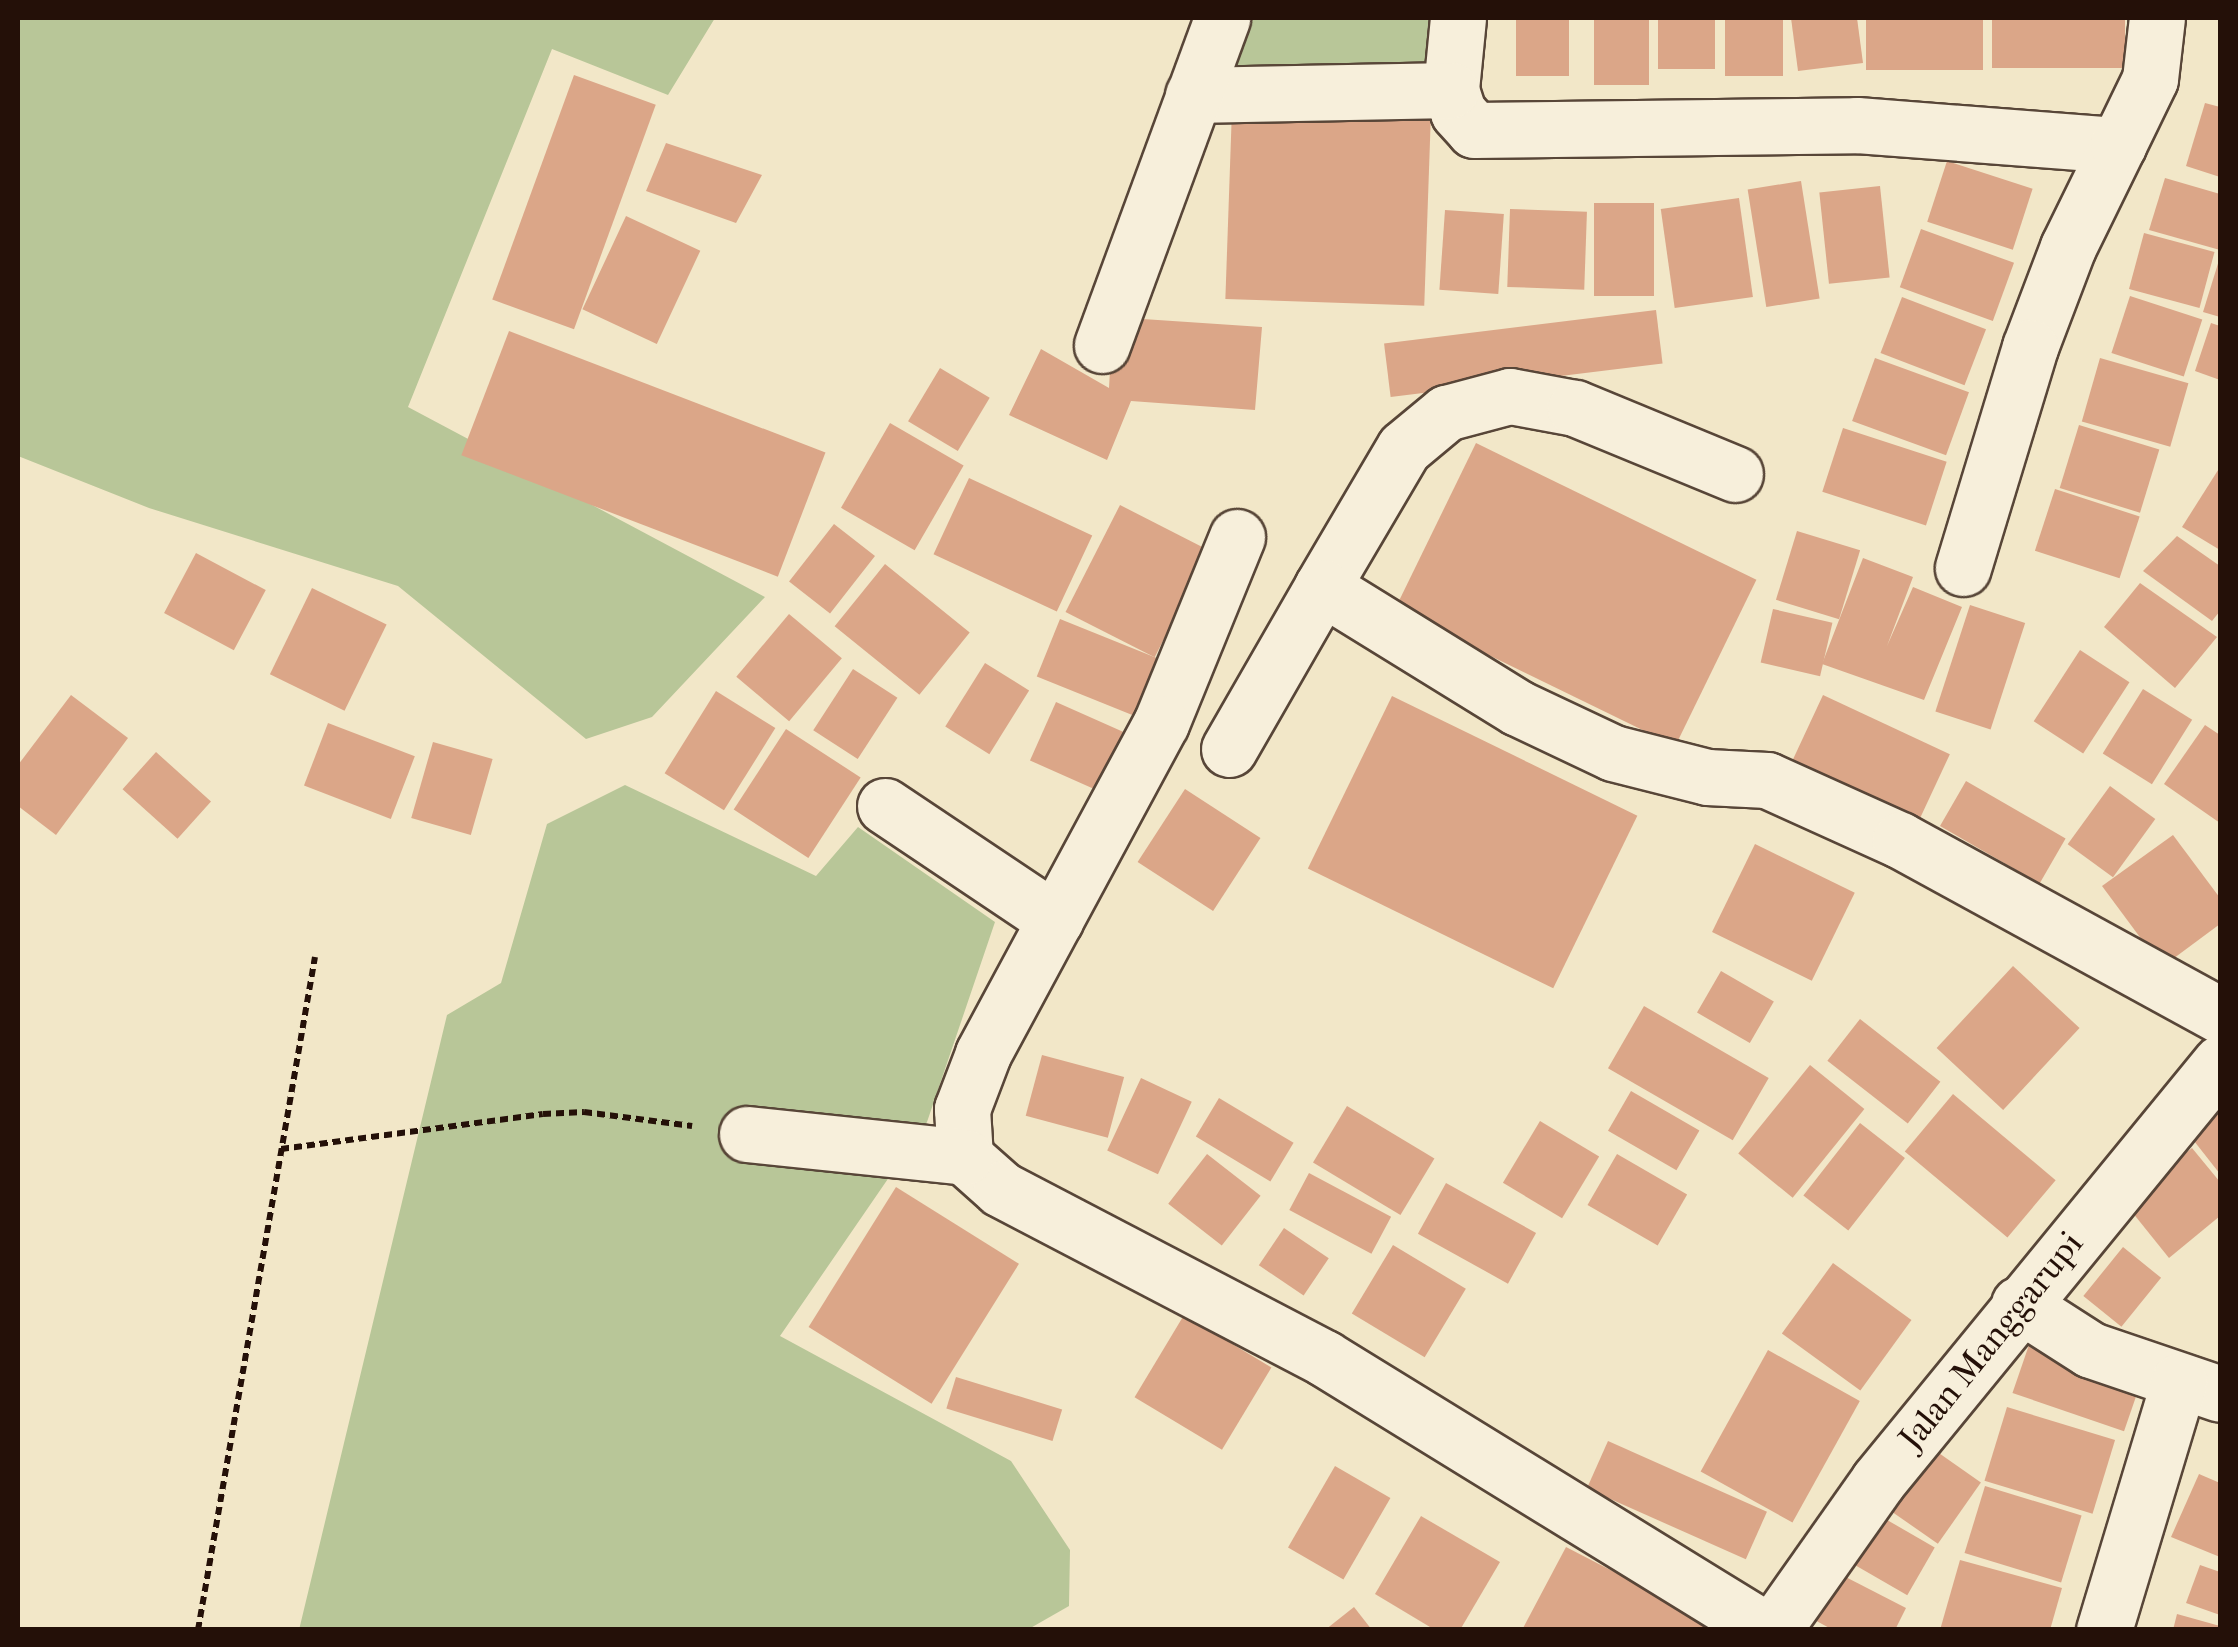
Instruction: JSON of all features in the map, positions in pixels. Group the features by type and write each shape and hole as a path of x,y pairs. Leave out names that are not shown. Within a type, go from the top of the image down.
{"street":[{"path":"1102,345 1222,18"},
{"path":"1458,18 1451,90 1458,112 1474,130 1856,125 2118,145"},
{"path":"1963,568 2030,347 2068,247 2150,79 2157,18"},
{"path":"1193,96 1451,90"},
{"path":"1229,749 1404,448 1446,413 1510,396 1575,408 1735,474"},
{"path":"965,1157 962,1109 1010,998 1160,723 1237,537"},
{"path":"1322,587 1518,708 1612,752 1708,777 1767,780 1900,840 2220,1015"},
{"path":"885,806 1055,920"},
{"name":"Jalan Manggarupi","path":"1770,1630 1878,1481 2220,1063"},
{"path":"748,1134 965,1157 1001,1189 1324,1358 1770,1630"},
{"path":"2019,1304 2091,1350 2200,1388 2104,1630"}],"path":[{"path":"198,1630 315,957"},
{"path":"281,1149 584,1112 748,1134"}],"green space":[{"path":"18,18 715,18 668,95 552,49 408,407 765,597 652,717 586,739 398,586 149,508 18,456"},
{"path":"1221,18 1435,18 1427,79 1201,77"},
{"path":"625,785 816,876 858,827 995,922 927,1122 780,1336 1011,1461 1070,1550 1069,1606 1027,1630 299,1630 447,1015 501,983 547,824"}],"building":[{"path":"1516,18 1569,18 1569,76 1516,76"},
{"path":"1594,18 1649,18 1649,85 1594,85"},
{"path":"1658,18 1715,18 1715,69 1658,69"},
{"path":"1725,18 1783,18 1783,76 1725,76"},
{"path":"1791,18 1857,18 1863,63 1798,71"},
{"path":"1866,18 1983,18 1983,70 1866,70"},
{"path":"1992,18 2125,18 2125,68 1992,68"},
{"path":"574,75 656,105 574,329 492,300"},
{"path":"2205,103 2220,107 2220,177 2186,166"},
{"path":"1232,109 1431,116 1424,306 1225,299"},
{"path":"666,143 762,175 736,223 646,191"},
{"path":"1947,161 2033,189 2013,250 1927,222"},
{"path":"2165,178 2220,194 2220,250 2149,230"},
{"path":"1801,181 1820,299 1766,307 1748,189"},
{"path":"1880,186 1890,277 1829,284 1819,192"},
{"path":"1739,198 1753,297 1675,308 1661,209"},
{"path":"1594,203 1654,203 1654,296 1594,296"},
{"path":"1510,209 1587,212 1584,290 1507,287"},
{"path":"1445,210 1504,214 1498,294 1439,290"},
{"path":"626,216 700,251 657,344 582,309"},
{"path":"1921,229 2014,263 1993,321 1900,287"},
{"path":"2144,233 2215,252 2200,308 2129,289"},
{"path":"2220,257 2220,317 2203,312"},
{"path":"2130,296 2202,319 2184,377 2111,353"},
{"path":"1902,297 1986,329 1965,385 1880,353"},
{"path":"1656,310 1663,364 1391,397 1384,343"},
{"path":"1113,317 1262,327 1255,410 1131,401 1107,460 1009,415 1041,349 1109,388"},
{"path":"2211,323 2220,326 2220,380 2195,371"},
{"path":"509,331 825,452 778,577 461,455"},
{"path":"1875,358 1969,392 1946,455 1852,421"},
{"path":"2100,358 2188,383 2170,447 2082,421"},
{"path":"940,368 990,398 958,451 908,421"},
{"path":"890,423 964,466 915,550 841,508"},
{"path":"2079,425 2159,450 2140,513 2060,488"},
{"path":"1843,428 1947,462 1926,525 1822,492"},
{"path":"1476,443 1756,580 1675,746 1395,609"},
{"path":"2220,467 2220,550 2182,527"},
{"path":"969,478 1092,535 1057,612 934,554"},
{"path":"2055,489 2140,517 2120,578 2035,551"},
{"path":"1120,505 1209,550 1155,657 1066,612"},
{"path":"834,524 875,556 830,614 789,582"},
{"path":"1797,531 1860,550 1839,619 1776,600"},
{"path":"2177,536 2220,566 2220,611 2212,621 2143,571"},
{"path":"196,553 266,590 234,650 164,613"},
{"path":"1863,558 1913,577 1887,646 1913,587 1962,607 1924,700 1822,664"},
{"path":"885,564 970,633 919,695 835,626"},
{"path":"2140,583 2217,637 2175,688 2104,627"},
{"path":"312,588 387,624 345,711 270,674"},
{"path":"1970,605 2025,623 1991,729 1935,712"},
{"path":"1773,609 1832,623 1820,676 1761,663"},
{"path":"789,614 842,658 789,721 736,677"},
{"path":"1060,619 1157,658 1134,716 1037,676"},
{"path":"2080,650 2129,682 2083,753 2034,721"},
{"path":"985,663 1029,691 989,754 945,727"},
{"path":"853,669 897,698 858,759 813,730"},
{"path":"2143,689 2192,720 2152,784 2103,753"},
{"path":"716,691 775,728 724,810 665,773"},
{"path":"71,695 128,738 56,835 18,806 18,765"},
{"path":"1823,695 1950,754 1915,828 1788,769"},
{"path":"1392,696 1637,816 1553,988 1308,869"},
{"path":"1056,702 1134,737 1108,795 1030,760"},
{"path":"328,723 415,756 391,819 304,786"},
{"path":"2205,725 2220,735 2220,823 2164,784"},
{"path":"786,729 861,777 808,858 734,810"},
{"path":"433,742 493,759 471,835 411,818"},
{"path":"156,752 211,802 178,839 123,789"},
{"path":"1966,781 2066,838 2040,884 1940,826"},
{"path":"2110,786 2155,819 2113,877 2068,844"},
{"path":"1185,789 1260,838 1213,911 1138,862"},
{"path":"2173,835 2220,898 2220,924 2162,967 2102,886"},
{"path":"1755,844 1855,893 1812,981 1712,932"},
{"path":"2013,966 2080,1028 2003,1110 1937,1048"},
{"path":"1721,971 1774,1002 1750,1043 1697,1013"},
{"path":"1644,1006 1769,1078 1733,1140 1608,1068"},
{"path":"1860,1019 1940,1082 1908,1124 1827,1061"},
{"path":"1042,1055 1124,1077 1108,1138 1026,1116"},
{"path":"1810,1065 1864,1109 1793,1198 1738,1154"},
{"path":"1141,1078 1192,1102 1158,1174 1107,1151"},
{"path":"1631,1091 1699,1130 1676,1170 1608,1131"},
{"path":"1953,1094 2056,1180 2007,1238 1905,1151"},
{"path":"1219,1098 1294,1143 1270,1181 1196,1137"},
{"path":"1347,1106 1434,1159 1400,1215 1313,1163"},
{"path":"2220,1106 2220,1174 2187,1132"},
{"path":"1540,1121 1599,1157 1562,1218 1503,1183"},
{"path":"1860,1123 1905,1158 1848,1231 1803,1195"},
{"path":"2192,1148 2220,1182 2220,1216 2169,1258 2124,1202"},
{"path":"1207,1154 1261,1196 1222,1246 1168,1204"},
{"path":"1617,1154 1687,1194 1658,1246 1588,1205"},
{"path":"1309,1173 1391,1217 1371,1254 1289,1210"},
{"path":"1446,1183 1536,1233 1508,1284 1418,1234"},
{"path":"896,1187 1019,1264 932,1404 809,1327"},
{"path":"1284,1228 1329,1258 1304,1296 1259,1265"},
{"path":"1393,1245 1466,1289 1425,1357 1352,1314"},
{"path":"2123,1247 2161,1278 2121,1327 2083,1296"},
{"path":"1833,1263 1911,1320 1860,1390 1782,1333"},
{"path":"1184,1315 1271,1368 1222,1450 1135,1397"},
{"path":"2031,1339 2143,1377 2124,1431 2012,1393"},
{"path":"1768,1350 1860,1401 1792,1522 1701,1472"},
{"path":"956,1377 1062,1409 1053,1441 946,1409"},
{"path":"2007,1407 2115,1440 2093,1514 1984,1481"},
{"path":"1608,1441 1767,1512 1746,1559 1587,1489"},
{"path":"1926,1444 1981,1482 1938,1544 1883,1505"},
{"path":"1335,1466 1390,1498 1343,1579 1288,1547"},
{"path":"2199,1474 2220,1483 2220,1557 2171,1537"},
{"path":"1985,1486 2082,1516 2061,1582 1965,1553"},
{"path":"1875,1513 1935,1548 1907,1595 1848,1561"},
{"path":"1421,1516 1500,1562 1460,1630 1435,1630 1375,1594"},
{"path":"1566,1547 1707,1620 1702,1630 1522,1630"},
{"path":"1960,1560 2062,1588 2050,1630 1940,1630"},
{"path":"2200,1565 2220,1572 2220,1615 2186,1603"},
{"path":"1834,1571 1906,1608 1895,1630 1833,1630 1811,1618"},
{"path":"1354,1607 1372,1630 1325,1630"},
{"path":"2177,1614 2220,1626 2220,1630 2173,1630"}]}
